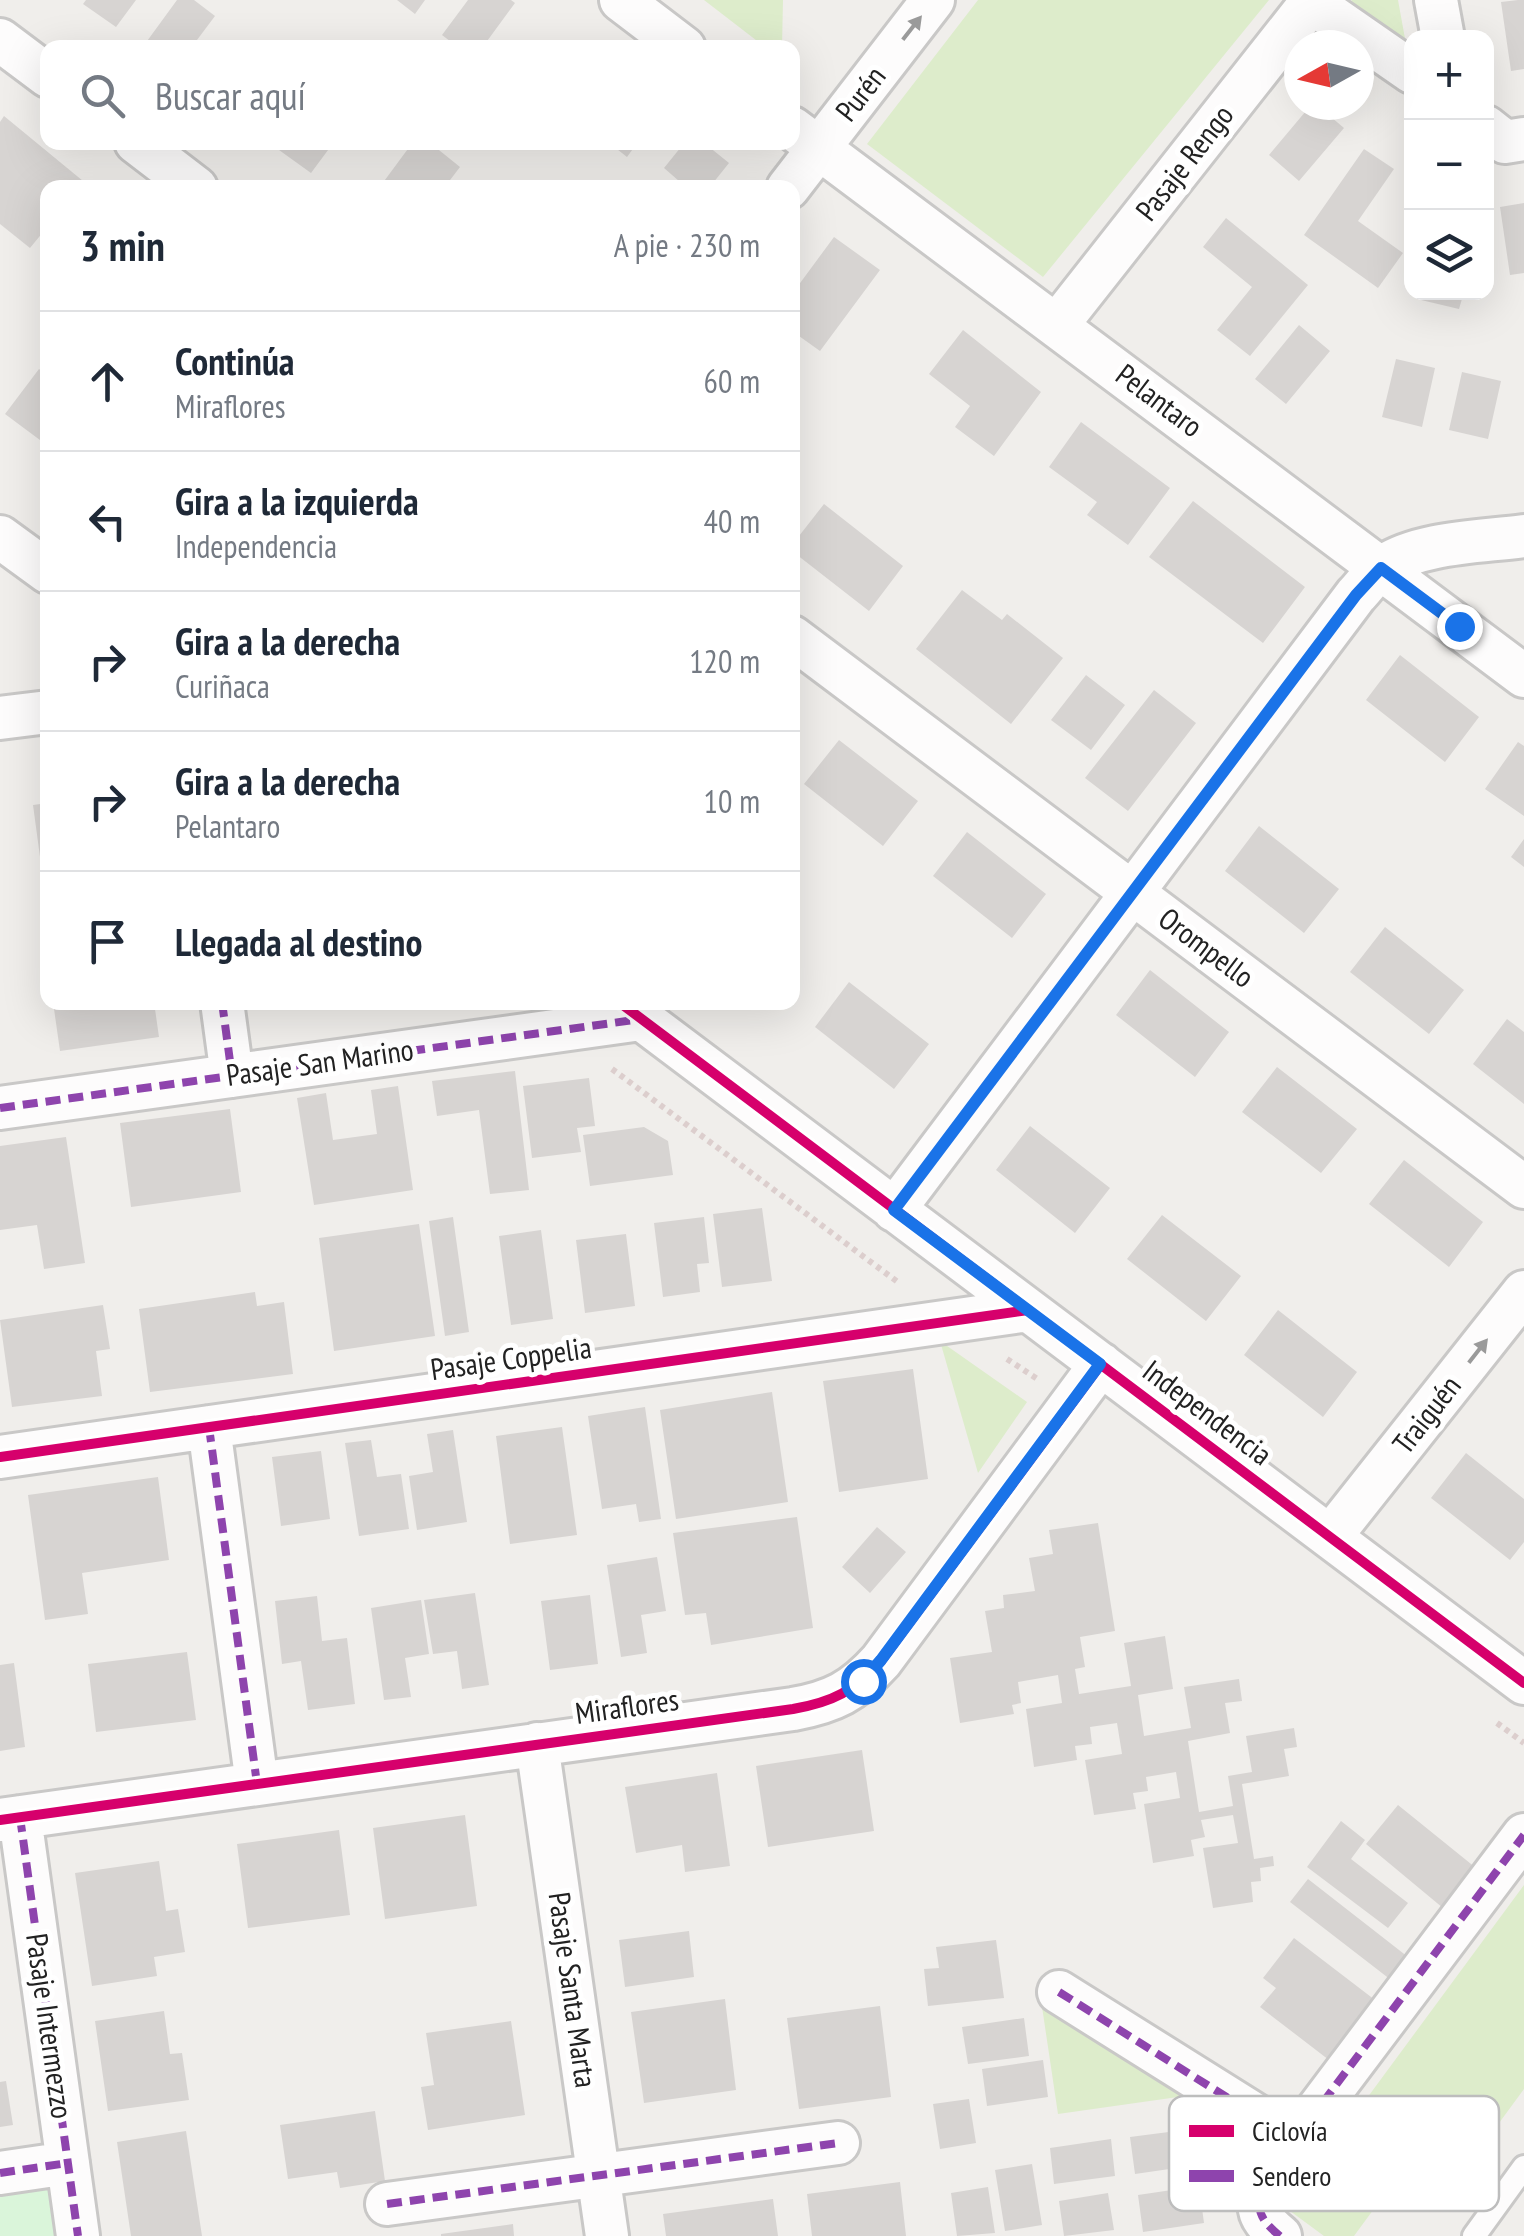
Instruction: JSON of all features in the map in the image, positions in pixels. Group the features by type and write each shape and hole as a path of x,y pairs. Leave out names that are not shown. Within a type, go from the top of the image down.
{"street":[{"path":"621,0 674,40"},
{"name":"Purén","path":"791,180 806,138 934,0"},
{"path":"1436,0 1442,30"},
{"path":"1312,1 1404,66"},
{"name":"Pasaje Rengo","path":"1057,325 1312,1"},
{"path":"0,40 40,70"},
{"path":"1494,133 1506,142 1524,139"},
{"name":"Pelantaro","path":"806,138 1524,676"},
{"path":"146,150 186,180"},
{"path":"894,1210 1356,595 1381,568 1424,549 1524,536"},
{"path":"0,537 40,566"},
{"name":"Orompello","path":"800,642 1524,1187"},
{"path":"0,718 40,713"},
{"path":"223,1010 232,1076"},
{"name":"Independencia","path":"630,1011 1524,1683"},
{"name":"Pasaje San Marino","path":"0,1108 560,1030 630,1011"},
{"name":"Traiguén","path":"1330,1537 1524,1292"},
{"name":"Pasaje Coppelia","path":"0,1457 1028,1310"},
{"name":"Miraflores","path":"10,1818 793,1709 840,1696 863,1681 881,1660 1100,1364"},
{"path":"209,1427 257,1784"},
{"name":"Pasaje Santa Marta","path":"538,1744 606,2236"},
{"name":"Pasaje Intermezzo","path":"10,1818 78,2236"},
{"path":"1328,2096 1524,1835"},
{"path":"1059,1992 1225,2096"},
{"path":"387,2204 838,2142"},
{"path":"0,2173 68,2163"}],"lane":[{"path":"1499,2202 1524,2167"},
{"path":"1474,2236 1492,2211"}],"path":[{"path":"560,1030 950,1322 1072,1402"},
{"path":"1493,1720 1524,1743"}],"green space":[{"path":"704,0 783,0 782,40 756,40"},
{"path":"978,0 1269,0 1043,277 867,144"},
{"path":"1352,0 1398,0 1404,61 1374,38 1374,30 1363,30 1341,13"},
{"path":"940,1341 1027,1402 978,1473"},
{"path":"1524,1885 1524,2089 1499,2123 1499,2096 1369,2096"},
{"path":"1041,2000 1192,2095 1169,2096 1058,2114"},
{"path":"49,2183 57,2236 0,2236 0,2190"},
{"path":"1290,2211 1372,2211 1354,2236 1324,2236"}],"building":[{"path":"86,0 136,0 116,27 83,4"},
{"path":"177,0 194,0 215,16 197,40 148,40"},
{"path":"397,0 425,0 415,14"},
{"path":"468,0 515,3 488,40 449,40 442,35"},
{"path":"1524,0 1524,69 1511,71 1501,2"},
{"path":"4,116 40,146 40,150 45,150 82,180 40,180 40,236 30,248 0,224 0,122"},
{"path":"1298,120 1335,120 1344,128 1299,181 1269,155"},
{"path":"1364,149 1394,169 1358,221 1403,253 1378,288 1304,235"},
{"path":"279,150 328,150 311,173"},
{"path":"407,150 439,150 460,167 450,180 385,180"},
{"path":"679,150 713,150 729,163 715,180 678,180 664,168"},
{"path":"1524,203 1524,273 1510,275 1500,207"},
{"path":"1226,218 1308,285 1250,356 1217,330 1252,287 1203,247"},
{"path":"834,237 880,270 820,351 800,337 800,283"},
{"path":"1421,300 1462,300 1459,309"},
{"path":"1299,325 1330,351 1286,404 1255,379"},
{"path":"963,330 1041,392 994,456 955,427 970,406 929,374"},
{"path":"1396,359 1435,368 1422,427 1382,417"},
{"path":"39,369 40,370 40,440 5,414"},
{"path":"1462,372 1501,381 1488,439 1449,430"},
{"path":"1081,422 1170,488 1128,545 1087,515 1097,502 1049,467"},
{"path":"1193,501 1305,587 1263,643 1149,557"},
{"path":"824,504 903,566 869,611 800,557 800,535"},
{"path":"962,590 1002,620 1007,614 1063,658 1011,724 916,649"},
{"path":"1400,655 1479,717 1445,762 1366,700"},
{"path":"1086,675 1125,705 1091,750 1051,720"},
{"path":"1154,690 1196,723 1128,811 1085,778"},
{"path":"839,740 918,801 883,846 804,784"},
{"path":"1518,742 1524,746 1524,816 1485,789"},
{"path":"40,804 40,857 33,805"},
{"path":"1259,826 1339,889 1304,933 1225,871"},
{"path":"967,832 1046,894 1012,938 933,876"},
{"path":"1524,839 1524,867 1511,857"},
{"path":"1385,927 1464,990 1429,1034 1350,972"},
{"path":"1150,970 1229,1032 1195,1077 1116,1015"},
{"path":"849,982 929,1044 894,1089 815,1027"},
{"path":"54,1010 155,1010 159,1037 60,1051"},
{"path":"1507,1019 1524,1032 1524,1104 1473,1064"},
{"path":"1277,1067 1357,1129 1321,1173 1242,1112"},
{"path":"515,1071 529,1190 490,1194 479,1110 437,1116 432,1081"},
{"path":"589,1078 595,1126 577,1128 581,1152 532,1158 523,1086"},
{"path":"398,1086 413,1190 314,1205 297,1098 326,1093 333,1140 377,1134 371,1090"},
{"path":"230,1109 241,1192 131,1207 120,1123"},
{"path":"1030,1126 1110,1188 1075,1233 996,1170"},
{"path":"644,1127 668,1141 673,1175 590,1186 583,1135"},
{"path":"66,1137 85,1263 44,1269 37,1225 0,1230 0,1146"},
{"path":"1404,1160 1483,1222 1449,1267 1369,1204"},
{"path":"762,1208 772,1281 722,1287 713,1214"},
{"path":"1162,1215 1241,1276 1206,1321 1127,1259"},
{"path":"453,1217 469,1332 445,1336 429,1221"},
{"path":"704,1217 709,1263 697,1264 700,1292 663,1297 654,1223"},
{"path":"419,1224 435,1336 334,1351 319,1238"},
{"path":"541,1230 553,1319 511,1325 499,1236"},
{"path":"626,1234 635,1306 585,1313 576,1240"},
{"path":"255,1292 257,1306 284,1302 293,1374 150,1392 139,1309"},
{"path":"103,1305 110,1349 96,1351 102,1396 12,1407 0,1320"},
{"path":"1278,1310 1357,1372 1323,1417 1244,1355"},
{"path":"913,1369 928,1479 839,1492 823,1381"},
{"path":"772,1392 788,1502 676,1519 660,1410"},
{"path":"645,1407 661,1519 639,1522 636,1504 602,1509 588,1416"},
{"path":"562,1427 577,1535 510,1544 496,1436"},
{"path":"453,1430 467,1522 417,1530 409,1476 433,1472 427,1434"},
{"path":"371,1440 377,1477 401,1474 409,1529 359,1536 345,1443"},
{"path":"321,1451 330,1519 281,1526 272,1457"},
{"path":"1466,1453 1524,1499 1524,1542 1510,1560 1431,1498"},
{"path":"158,1477 169,1560 82,1573 88,1614 45,1620 28,1495"},
{"path":"797,1517 813,1628 711,1645 706,1613 685,1615 673,1533"},
{"path":"1098,1523 1115,1631 1080,1637 1085,1667 1075,1669 1079,1694 1131,1686 1124,1643 1165,1636 1173,1689 1138,1695 1144,1736 1191,1728 1184,1687 1239,1679 1242,1701 1225,1703 1230,1733 1188,1741 1199,1812 1233,1806 1228,1776 1252,1772 1246,1736 1294,1728 1297,1747 1284,1749 1289,1776 1242,1784 1254,1859 1273,1856 1274,1866 1260,1868 1261,1881 1251,1882 1253,1902 1213,1908 1203,1848 1238,1843 1233,1815 1201,1820 1205,1837 1191,1840 1194,1856 1153,1863 1144,1804 1180,1798 1176,1772 1146,1777 1148,1791 1133,1793 1136,1809 1094,1815 1085,1760 1122,1754 1117,1723 1090,1727 1092,1744 1075,1746 1077,1760 1034,1767 1026,1709 1062,1703 1058,1675 1018,1682 1021,1703 1012,1705 1014,1714 960,1723 950,1658 992,1652 985,1611 1004,1608 1003,1595 1035,1591 1029,1558 1053,1554 1049,1530"},
{"path":"877,1527 906,1552 870,1593 842,1567"},
{"path":"657,1557 666,1611 641,1615 647,1653 621,1657 607,1565"},
{"path":"475,1593 489,1685 462,1689 457,1651 433,1654 424,1600"},
{"path":"590,1595 598,1664 550,1670 541,1601"},
{"path":"317,1596 322,1641 347,1638 355,1704 308,1710 301,1661 282,1664 275,1601"},
{"path":"421,1600 429,1654 405,1658 411,1697 384,1700 371,1608"},
{"path":"187,1652 196,1720 96,1732 88,1664"},
{"path":"14,1663 25,1747 0,1751 0,1665"},
{"path":"862,1750 874,1831 768,1847 756,1766"},
{"path":"717,1773 730,1866 685,1872 682,1845 636,1853 625,1787"},
{"path":"1398,1805 1476,1868 1443,1908 1366,1844"},
{"path":"465,1815 477,1906 385,1919 373,1828"},
{"path":"1341,1821 1365,1840 1351,1859 1408,1903 1388,1928 1307,1867"},
{"path":"339,1830 350,1915 248,1928 237,1844"},
{"path":"159,1861 166,1911 178,1909 185,1952 154,1957 157,1976 92,1986 75,1873"},
{"path":"1308,1879 1408,1957 1391,1980 1290,1902"},
{"path":"689,1931 694,1977 625,1987 619,1940"},
{"path":"1294,1938 1375,2000 1329,2060 1260,2007 1276,1988 1263,1978"},
{"path":"996,1940 1004,1998 928,2006 924,1969 939,1968 936,1947"},
{"path":"725,1999 736,2090 644,2103 631,2012"},
{"path":"880,2006 891,2097 799,2109 787,2018"},
{"path":"164,2011 170,2054 182,2053 189,2100 108,2111 95,2021"},
{"path":"1024,2018 1029,2056 968,2064 962,2027"},
{"path":"511,2021 525,2115 428,2130 421,2087 434,2085 426,2033"},
{"path":"1043,2060 1048,2097 987,2106 982,2069"},
{"path":"6,2081 13,2125 0,2127 0,2082"},
{"path":"969,2099 976,2143 940,2149 933,2104"},
{"path":"375,2111 385,2181 340,2188 337,2172 288,2179 280,2125"},
{"path":"186,2131 202,2236 131,2236 117,2142"},
{"path":"1169,2132 1169,2169 1135,2174 1130,2137"},
{"path":"1111,2139 1115,2176 1054,2184 1050,2148"},
{"path":"1032,2164 1042,2225 1005,2231 995,2170"},
{"path":"900,2182 906,2236 812,2236 807,2194"},
{"path":"988,2187 995,2233 957,2236 951,2193"},
{"path":"1169,2190 1169,2211 1202,2211 1204,2223 1143,2232 1138,2195"},
{"path":"1108,2193 1114,2230 1064,2236 1059,2201"},
{"path":"773,2199 778,2236 666,2236 663,2214"},
{"path":"513,2224 514,2236 441,2236 441,2234"}],"marked path":[{"path":"223,1010 232,1076"},
{"path":"0,1108 641,1019"},
{"path":"209,1427 257,1784"},
{"path":"20,1817 78,2236"},
{"path":"1328,2096 1524,1835"},
{"path":"1059,1992 1225,2096"},
{"path":"387,2204 838,2143"},
{"path":"0,2173 68,2163"},
{"path":"1261,2211 1280,2236"}],"cycle path":[{"path":"630,1010 1524,1683"},
{"path":"0,1457 1028,1310"},
{"path":"0,1820 793,1709 831,1699 852,1688 881,1661 1101,1364"}],"route":[{"path":"863,1681 1100,1364 894,1210 1356,595 1381,568 1459,626"}]}
